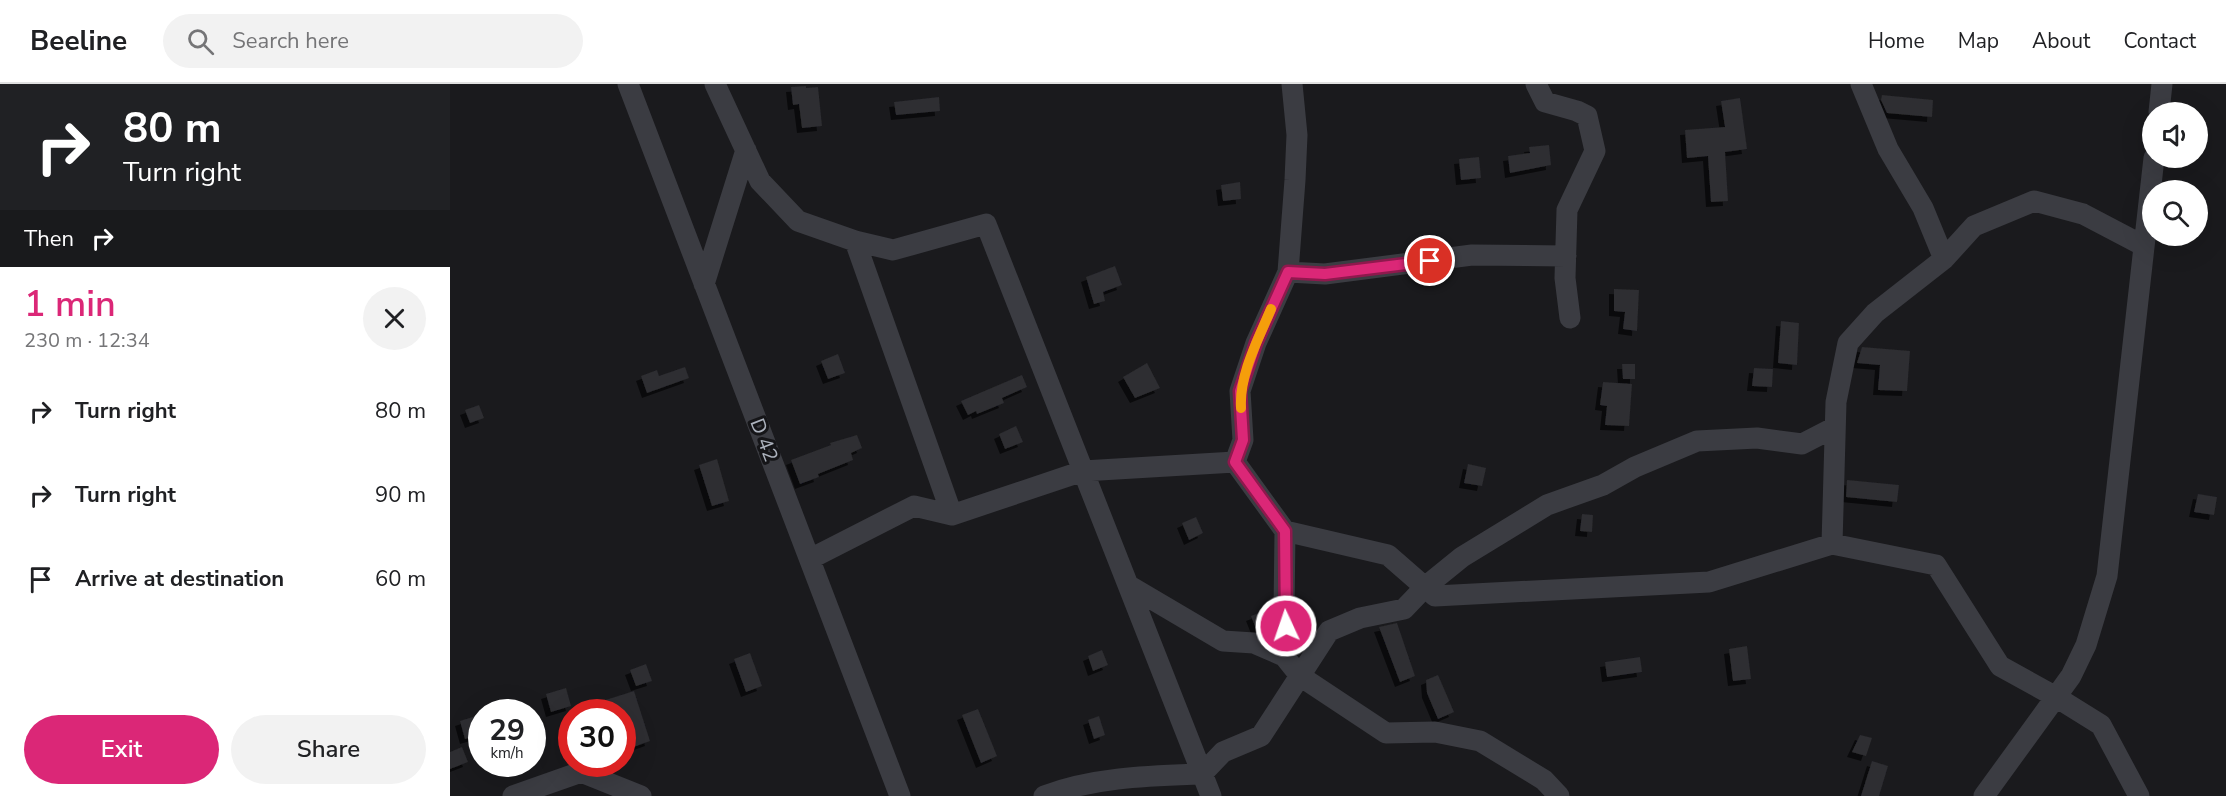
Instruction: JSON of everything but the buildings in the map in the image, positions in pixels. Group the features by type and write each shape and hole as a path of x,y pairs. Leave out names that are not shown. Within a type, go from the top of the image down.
{"street":[{"name":"D 42","path":"628,84 900,796"},
{"path":"715,84 760,181 798,221 855,241 893,250 986,224 1211,796"},
{"path":"1235,462 1243,440 1240,391 1256,343 1288,272 1293,225 1297,135 1292,84"},
{"path":"1536,84 1545,102 1587,116 1595,151 1566,210 1565,278 1570,318"},
{"path":"1861,84 1888,149 1923,208 1944,259"},
{"path":"2160,102 2162,84"},
{"path":"704,284 746,150"},
{"path":"1832,544 1836,402 1848,343 1875,313 1944,259 1974,226 2034,201 2083,214 2142,245"},
{"path":"855,241 952,515"},
{"path":"1984,796 2071,676 2086,645 2107,576 2144,246"},
{"path":"1288,272 1325,274 1472,255 1566,256"},
{"path":"1044,796 1057,791 1132,777 1202,774 1223,752 1262,736 1329,631 1360,618 1404,609 1425,587 1462,557 1547,505 1603,484 1635,467 1697,441 1757,438 1802,444 1835,427"},
{"path":"810,559 914,506 952,515 1083,471 1235,462"},
{"path":"1235,462 1285,531 1284,610 1287,641 1284,656"},
{"path":"1285,531 1388,555 1435,596 1709,582 1832,544 1936,565 2000,666 2101,725 2139,796"},
{"path":"1128,585 1223,641 1254,642 1284,656 1300,676 1386,733 1435,732 1480,741 1544,780 1559,796"},
{"path":"513,796 581,772 640,796"}],"slow traffic":[{"path":"1241,408 1240,391 1256,343 1271,309"}],"route":[{"path":"1286,626 1284,610 1285,531 1235,462 1243,440 1240,391 1256,343 1288,272 1325,274 1430,261"}]}
